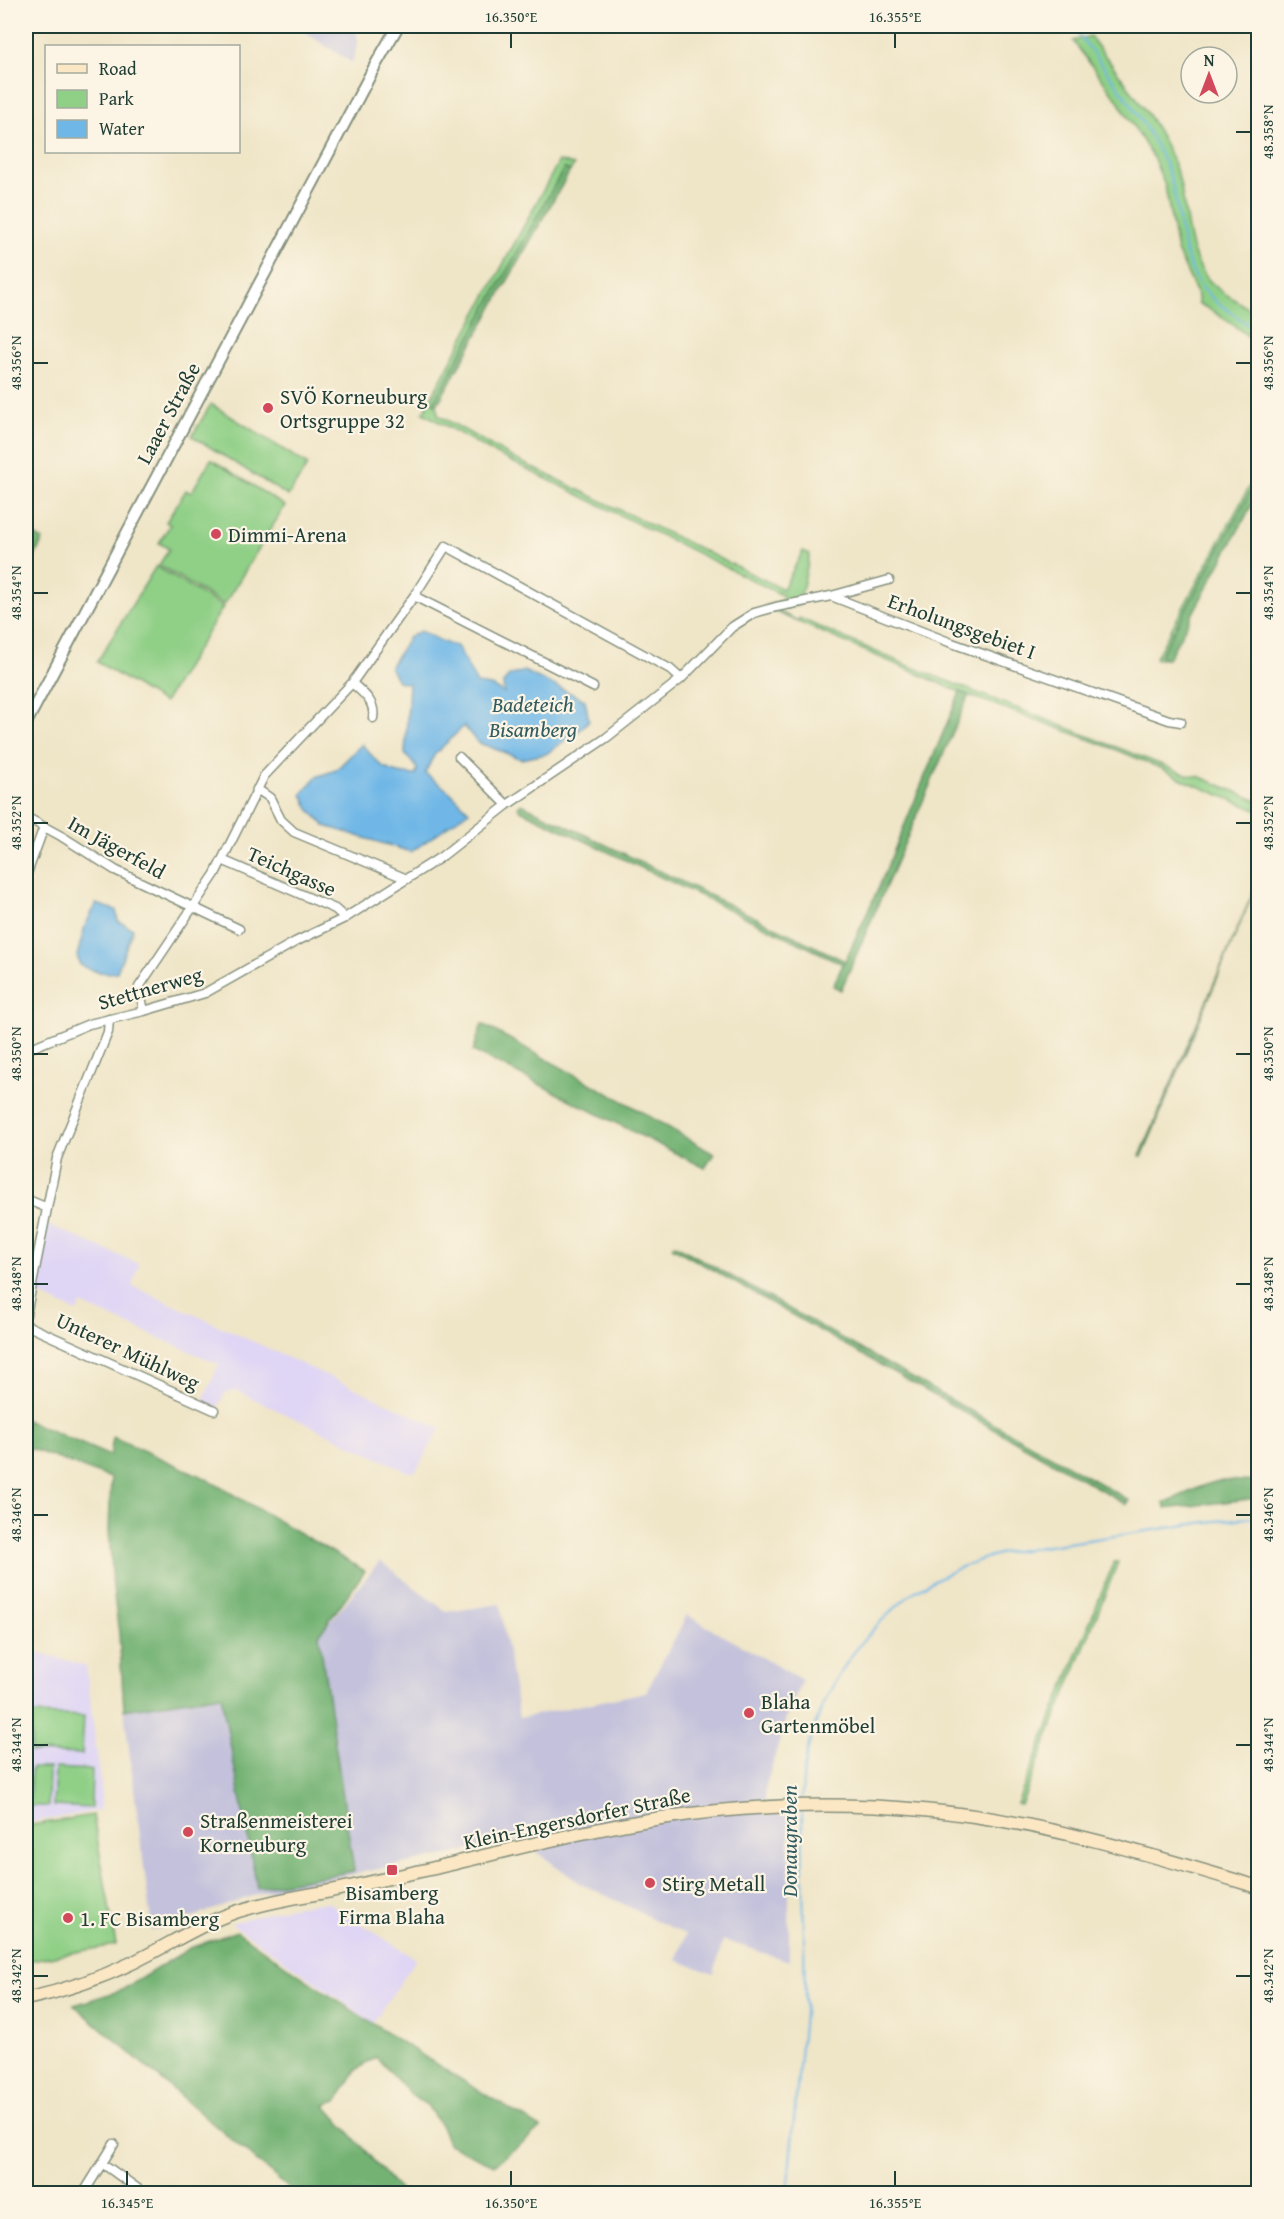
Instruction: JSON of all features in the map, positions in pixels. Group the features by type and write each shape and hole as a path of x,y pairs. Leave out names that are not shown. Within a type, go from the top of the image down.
{"main road":[{"name":"Klein-Engersdorfer Straße","path":"26,2000 96,1979 140,1959 201,1925 249,1908 638,1822 714,1811 788,1806 923,1810 1025,1824 1120,1846 1258,1887"}],"street":[{"name":"Laaer Straße","path":"26,723 398,26"},
{"path":"144,1011 139,987 222,860 257,789 271,767 352,682 414,596 446,546 670,669 681,679"},
{"path":"831,596 889,580"},
{"path":"414,596 593,687"},
{"name":"Stettnerweg","path":"26,1050 74,1029 205,993 276,952 345,918 441,857 507,805 606,738 681,679 732,627 754,613 831,596"},
{"name":"Erholungsgebiet I","path":"831,596 949,642 1169,720 1181,722"},
{"path":"352,682 372,703 373,718"},
{"path":"459,757 507,805"},
{"path":"257,789 270,798 281,820 294,832 407,879"},
{"name":"Im Jägerfeld","path":"26,817 115,870 238,929"},
{"path":"26,876 44,827"},
{"name":"Teichgasse","path":"222,860 335,909 345,918"},
{"name":"Unterer Mühlweg","path":"26,1315 45,1207 58,1155 108,1032 109,1019"},
{"path":"26,1200 45,1207"},
{"name":"Unterer Mühlweg","path":"26,1325 214,1410"},
{"path":"83,2193 114,2144"},
{"path":"102,2163 145,2193"}],"shaded area":[{"path":"295,26 355,26 358,44 352,63"},
{"path":"46,1224 139,1264 132,1286 441,1428 415,1472 406,1471 235,1390 225,1393 217,1408 203,1401 219,1364 81,1304 77,1312 36,1293 40,1247"},
{"path":"380,1561 447,1612 500,1604 519,1718 646,1692 687,1615 802,1680 786,1718 765,1789 765,1815 789,1814 789,1961 723,1940 714,1974 676,1960 686,1935 578,1882 521,1840 264,1892 152,1931 124,1710 221,1695 257,1888 354,1871 319,1635"},
{"path":"26,1649 86,1666 101,1786 101,1810 26,1823"},
{"path":"327,1902 416,1959 373,2023 231,1923 286,1908"}],"green space":[{"path":"1090,36 1140,102 1162,137 1178,175 1190,239 1198,263 1210,282 1258,316 1258,345 1230,322 1198,303 1198,296 1177,251 1165,186 1154,159 1116,98 1073,41"},
{"path":"559,161 574,165 570,171 564,169 433,403 437,405 438,415 513,458 783,589 803,551 810,554 799,605 778,611 909,666 1258,801 1258,811 1107,746 960,692 773,611 766,606 782,600 784,596 496,454 423,413"},
{"path":"564,168 570,171 437,405 433,403"},
{"path":"211,404 308,465 288,496 192,436"},
{"name":"Dimmi-Arena","path":"211,459 285,506 224,605 159,565 169,549 159,543 170,525 166,522 186,490 191,493"},
{"path":"1258,471 1258,478 1160,656 1168,659 1155,659"},
{"path":"1258,478 1258,494 1168,659 1160,656"},
{"path":"29,532 43,540 26,573 26,539"},
{"path":"156,566 223,607 164,703 97,662"},
{"path":"960,692 969,695 841,990 833,986 843,964 520,810 518,806 522,804 845,961 878,889"},
{"path":"1258,881 1142,1157 1140,1156"},
{"path":"482,1024 714,1154 705,1168 473,1051"},
{"path":"674,1244 1129,1500 1126,1504 672,1247"},
{"path":"26,1420 110,1456 113,1437 203,1477 365,1571 319,1635 354,1871 257,1888 221,1695 124,1710 109,1530 111,1478 26,1447"},
{"path":"1222,1480 1258,1482 1258,1498 1165,1509 1164,1503"},
{"path":"1114,1562 1118,1562 1021,1805 1017,1804"},
{"path":"32,1714 84,1716 82,1754 31,1752"},
{"path":"31,1768 49,1768 48,1806 29,1806"},
{"path":"55,1768 92,1770 91,1808 53,1806"},
{"path":"93,1815 116,1945 26,1961 26,1826"},
{"path":"237,1931 387,2033 541,2128 494,2165 448,2144 442,2128 427,2105 412,2096 376,2057 356,2070 337,2101 325,2105 402,2193 294,2193 74,2005 122,1990 190,1948"}],"water":[{"name":"Badeteich Bisamberg","path":"420,631 447,644 457,646 477,684 491,686 504,693 503,683 509,676 524,671 585,700 589,720 580,730 546,754 521,759 477,742 464,726 435,754 425,773 450,792 469,811 411,852 325,826 309,809 302,794 316,777 336,770 362,744 390,771 416,775 417,768 405,754 409,684 398,681 390,667 409,637"},
{"path":"96,904 116,910 118,921 133,929 117,972 89,969 80,965 77,956 85,926"}],"waterway":[{"path":"1073,26 1135,111 1157,147 1171,181 1183,244 1193,273 1214,300 1258,333"},
{"name":"Donaugraben","path":"802,1802 803,1775 808,1748 827,1696 856,1650 874,1629 914,1592 957,1569 1002,1553 1206,1522 1258,1517"},
{"name":"Donaugraben","path":"787,2194 805,2003 802,1811"}],"place":[{"name":"SVÖ Korneuburg Ortsgruppe 32","path":"268,408"},
{"name":"Dimmi-Arena","path":"216,534"},
{"name":"Blaha Gartenmöbel","path":"749,1713"},
{"name":"Straßenmeisterei Korneuburg","path":"188,1832"},
{"name":"Bisamberg Firma Blaha","path":"392,1870"},
{"name":"Stirg Metall","path":"650,1883"},
{"name":"1. FC Bisamberg","path":"68,1918"}]}
